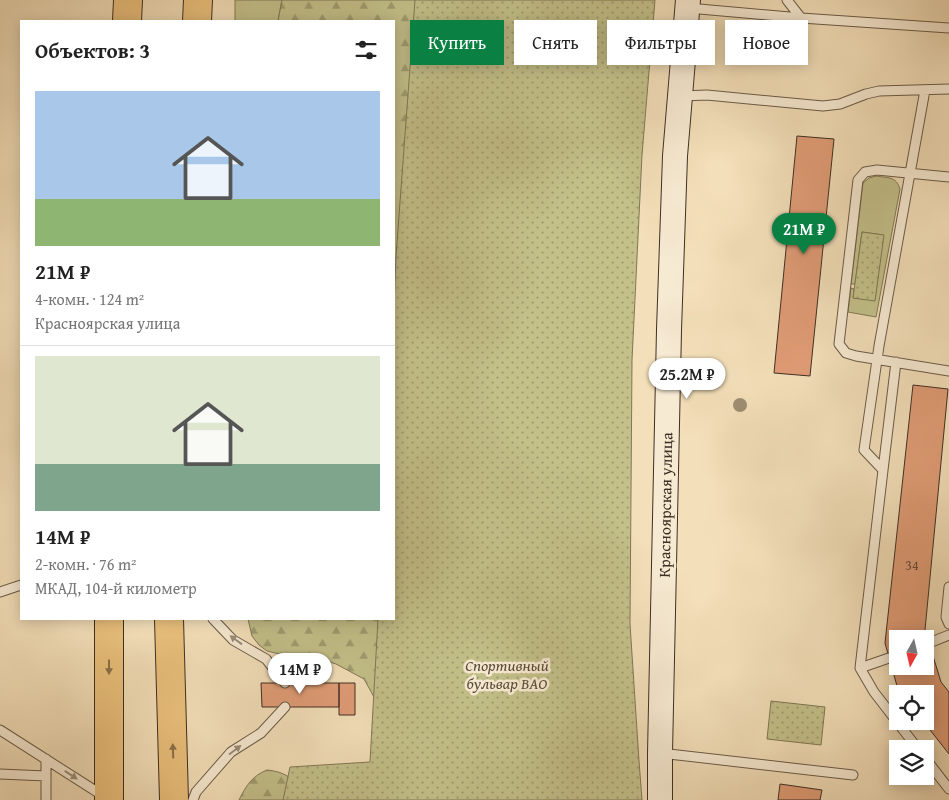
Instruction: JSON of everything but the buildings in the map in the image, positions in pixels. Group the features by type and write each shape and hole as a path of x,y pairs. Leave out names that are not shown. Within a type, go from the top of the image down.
{"highway":[{"path":"127,20 128,0"},
{"path":"197,20 198,0"},
{"path":"109,620 109,800"},
{"path":"169,620 174,800"}],"street":[{"name":"Красноярская улица","path":"660,800 668,330 675,156 687,4"}],"lane":[{"path":"787,0 801,18"},
{"path":"687,4 801,18 949,28"},
{"path":"680,96 707,95 823,106 840,104 879,91 949,89"},
{"path":"883,470 864,450 897,243 925,90"},
{"path":"949,177 877,170 864,172 858,180 839,344 846,353 856,356 949,371"},
{"path":"896,362 860,668 874,692 911,740"},
{"path":"0,592 20,585"},
{"path":"949,587 946,617 949,624"},
{"path":"214,620 233,640 266,659 284,683"},
{"path":"934,641 949,635"},
{"path":"860,668 889,658"},
{"path":"193,800 196,792 231,752 261,733 284,707"},
{"path":"0,730 109,800"},
{"path":"660,753 852,775"},
{"path":"46,759 46,800"},
{"path":"934,770 949,789"},
{"path":"0,774 46,776"}],"green space":[{"path":"235,0 282,0 278,20 235,20"},
{"path":"282,0 434,0 431,20 410,20 410,65 426,65 395,301 395,20 278,20"},
{"name":"Спортивный бульвар ВАО","path":"415,0 655,0 653,20 607,20 607,65 650,65 642,155 632,360 630,624 642,800 283,800 290,767 370,762 378,620 395,620 395,281 410,65 504,65 504,20 414,20"},
{"path":"876,176 894,180 900,189 876,317 848,312 851,288 854,289 853,298 875,300 883,235 862,232 855,284 851,284 863,183 869,178"},
{"path":"862,232 884,235 875,301 853,298"},
{"path":"406,583 374,697 364,679 336,664 317,658 296,658 267,651 252,636 248,620 395,620"},
{"path":"771,701 825,707 821,745 767,739"},
{"path":"267,770 275,771 292,780 297,800 239,800 250,782 257,775"}]}
